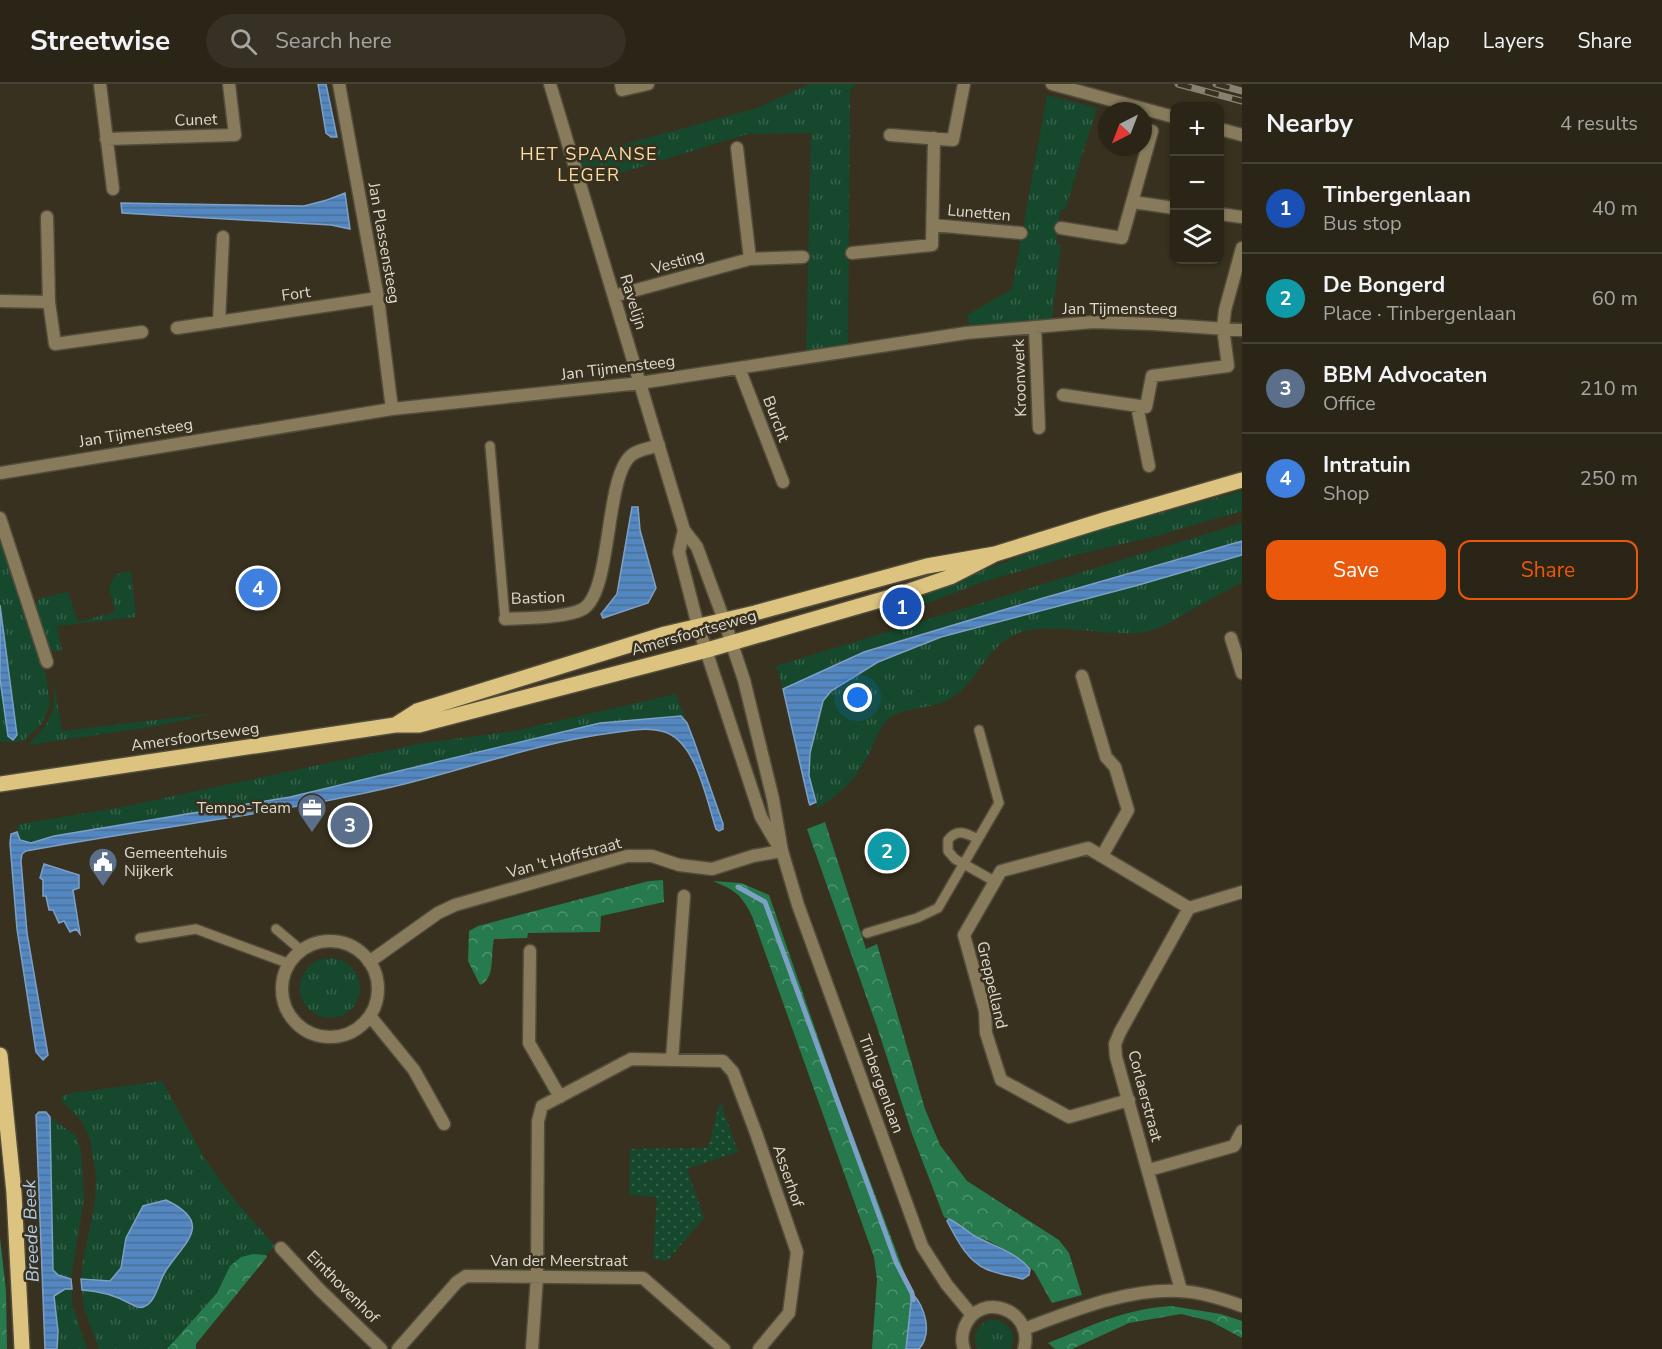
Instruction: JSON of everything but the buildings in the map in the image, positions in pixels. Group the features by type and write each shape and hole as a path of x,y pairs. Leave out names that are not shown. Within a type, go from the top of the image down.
{"main road":[{"name":"Amersfoortseweg","path":"395,725 417,711 665,634 927,566 995,554 1242,480"},
{"name":"Amersfoortseweg","path":"0,784 395,725 419,725 708,650 914,590 950,577 995,554"},
{"path":"0,1055 2,1105 14,1193 22,1349"}],"street":[{"path":"100,84 113,189"},
{"name":"Cunet","path":"106,139 235,135 229,84"},
{"name":"Jan Plassensteeg","path":"339,84 378,298 392,409"},
{"name":"Ravelijn","path":"550,84 684,530 697,547 731,642"},
{"path":"621,84 622,90 648,84"},
{"path":"890,135 953,140 964,84"},
{"path":"1052,84 1170,116"},
{"path":"1224,130 1242,135"},
{"name":"Lunetten","path":"852,253 932,245 934,138"},
{"path":"737,148 750,258"},
{"path":"1061,228 1122,238 1145,156"},
{"path":"1133,202 1170,207"},
{"path":"1224,214 1242,216"},
{"path":"47,217 49,302 55,344 142,332"},
{"name":"Lunetten","path":"933,225 1021,233"},
{"path":"219,322 223,237"},
{"path":"1063,395 1146,407 1152,376 1228,366 1223,328 1225,310 1242,248"},
{"name":"Vesting","path":"614,296 750,258 803,257"},
{"name":"Fort","path":"177,328 378,298"},
{"path":"0,301 49,302"},
{"name":"Jan Tijmensteeg","path":"0,473 392,409 640,383 966,333 1093,322 1242,330"},
{"name":"Kroonwerk","path":"1035,327 1039,428"},
{"name":"Burcht","path":"739,368 783,482"},
{"path":"1137,405 1149,466"},
{"name":"Bastion","path":"505,619 574,613 586,607 597,589 621,473 633,454 660,446"},
{"path":"0,518 46,662"},
{"name":"Ravelijn","path":"684,530 679,552 698,626 708,650"},
{"path":"1231,638 1242,673"},
{"name":"Tinbergenlaan","path":"731,642 744,681 773,799 782,851 798,905 922,1246 947,1285 972,1315"},
{"name":"Tinbergenlaan","path":"708,650 761,817 782,851"},
{"path":"1082,676 1106,757 1115,767 1128,810 1102,856"},
{"name":"Greppelland","path":"1129,1100 1069,1117 1001,1080 986,1033 984,1011 964,935 1001,871 1088,848 1189,908"},
{"name":"Van 't Hoffstraat","path":"369,962 438,913 455,904 627,856 652,856 679,866 712,869 753,856 782,851"},
{"path":"1189,908 1242,892"},
{"path":"672,1060 684,896"},
{"name":"Corlaerstraat","path":"1181,1290 1116,1057 1115,1044 1189,908"},
{"path":"319,942 338,942 356,948 369,962 374,970 378,989 377,998 370,1016 363,1024 345,1035 313,1034 296,1022 286,1008 283,991 288,969 302,951 319,942"},
{"path":"530,951 529,1043 560,1096"},
{"path":"370,1016 414,1070 444,1124"},
{"name":"Asserhof","path":"532,1349 537,1277 538,1121 542,1106 631,1059 723,1061 733,1072 756,1132 796,1252 789,1313 759,1349"},
{"path":"1149,1170 1234,1146 1242,1131"},
{"name":"Einthovenhof","path":"281,1248 319,1289 381,1349"},
{"name":"Van der Meerstraat","path":"398,1349 466,1276 643,1278 724,1349"},
{"path":"1024,1329 1079,1309 1146,1293 1181,1290 1242,1306"},
{"path":"964,1349 963,1332 972,1315 983,1309 994,1307 1014,1314 1024,1329 1026,1342 1024,1349"}],"lane":[{"name":"Bastion","path":"490,446 505,619"},
{"path":"867,933 917,918 938,908 999,803 979,730"},
{"path":"978,839 960,832 948,840 948,851 951,856 963,864 994,881"},
{"path":"276,928 302,951"},
{"path":"140,938 196,929 288,969"}],"green space":[{"path":"810,84 857,84 850,90 848,346 806,354 811,133 748,134 587,183 578,157 757,108"},
{"path":"1047,95 1097,108 1065,210 1061,210 1059,215 1056,244 1061,244 1052,320 971,329 967,315 1012,289"},
{"path":"1242,491 1242,511 986,581 901,613 898,606 983,570 1080,535"},
{"path":"1242,523 1242,541 864,652 783,689 776,666"},
{"path":"0,537 46,676 50,705 41,725 23,741 0,742 0,679 8,736 17,735 0,605"},
{"path":"1242,555 1242,582 1155,630 1116,633 1041,629 1024,631 1010,637 1001,643 959,693 934,705 899,713 886,721 852,780 833,798 817,808 809,776 810,753 823,701 831,691 878,661 941,637"},
{"path":"131,571 136,617 57,626 62,651 49,650 35,605 40,598 68,592 78,622 115,612 109,586 117,574"},
{"path":"54,684 62,731 206,715 157,726 28,745 50,718 54,704"},
{"path":"676,694 687,723 681,716 600,723 290,797 54,836 31,843 20,840 17,832 19,824 117,808 422,743 514,731"},
{"path":"825,822 866,949 877,944 925,1109 940,1145 967,1181 1059,1240 1069,1253 1082,1295 1052,1303 1034,1271 1024,1262 944,1217 912,1134 807,829"},
{"path":"663,880 664,902 601,916 600,932 528,933 527,938 494,939 490,972 485,982 480,985 468,961 469,931 478,926 649,881"},
{"path":"713,881 741,883 769,895 839,1098 912,1293 906,1349 872,1349 877,1280 874,1257 752,916 737,894"},
{"path":"324,958 336,958 347,963 355,971 360,988 358,1000 347,1013 336,1018 324,1018 313,1013 305,1005 300,994 300,982 305,971 313,963"},
{"path":"162,1081 205,1159 233,1198 275,1246 266,1255 253,1254 230,1266 217,1293 167,1349 99,1349 84,1308 82,1290 101,1291 138,1308 146,1307 151,1302 166,1269 185,1247 192,1234 191,1219 121,1260 121,1268 110,1281 81,1279 95,1202 96,1176 90,1139 82,1122 62,1101 62,1096"},
{"path":"720,1101 738,1152 687,1169 704,1218 667,1261 653,1259 657,1197 629,1195 630,1149 708,1148"},
{"path":"50,1117 75,1135 81,1150 84,1198 71,1279 57,1275 53,1271"},
{"path":"0,1238 6,1291 7,1349 0,1349"},
{"path":"253,1254 267,1257 196,1344 196,1349 167,1349 217,1293 230,1266 241,1257"},
{"path":"65,1289 72,1289 72,1303 87,1349 57,1349 58,1331 54,1295"},
{"path":"1171,1306 1221,1314 1242,1321 1242,1338 1210,1321 1181,1314 1129,1323 1072,1349 1055,1349 1048,1343 1123,1315"},
{"path":"988,1320 1000,1321 1009,1327 1013,1337 1011,1349 977,1349 976,1332"}],"water":[{"path":"318,84 326,84 337,137 331,137 326,133"},
{"path":"345,193 350,229 331,225 122,213 121,203 304,206"},
{"path":"632,507 638,507 640,530 656,588 648,603 603,618 601,614 617,594"},
{"path":"1242,541 1242,555 941,637 878,662 831,691 823,701 810,753 809,776 816,802 810,805 783,689 864,652"},
{"path":"0,605 17,735 13,740 8,736 0,679"},
{"path":"681,716 687,723 694,741 723,824 723,829 719,831 716,829 698,771 683,745 673,736 661,731 642,729 555,743 347,797 26,851 22,854 21,861 27,933 48,1055 43,1060 36,1052 17,929 11,834 17,832 20,840 31,843 54,836 290,797 600,723"},
{"path":"44,864 79,875 79,888 73,890 80,934 76,929 70,932 64,921 59,923 53,910 49,910 46,896 43,896 43,880 40,878"},
{"path":"39,1112 46,1112 50,1117 53,1270 58,1275 71,1279 72,1289 65,1289 54,1296 58,1331 57,1349 45,1349 36,1115"},
{"path":"166,1200 189,1217 192,1226 191,1234 165,1272 151,1301 143,1307 138,1307 107,1294 82,1290 81,1279 110,1281 121,1268 126,1238 143,1206"},
{"path":"949,1219 973,1235 1017,1258 1030,1269 1029,1275 1023,1279 995,1272 973,1261 958,1242 947,1221"},
{"path":"912,1293 921,1305 926,1320 926,1335 919,1349 906,1349"}],"waterway":[{"path":"738,887 765,902 896,1262 912,1293 913,1300"}],"railway":[{"path":"1178,84 1242,101"},
{"path":"1216,84 1242,91"}],"place":[{"name":"Intratuin","path":"258,588"},
{"name":"Tinbergenlaan","path":"902,607"},
{"name":"BBM Advocaten","path":"350,825"},
{"name":"Tempo-Team","path":"312,834"},
{"name":"De Bongerd","path":"887,851"},
{"name":"Gemeentehuis Nijkerk","path":"103,888"}],"district":[{"name":"HET SPAANSE LEGER","path":"589,164"}],"water label":[{"name":"Breede Beek","path":"31,1231"}]}
